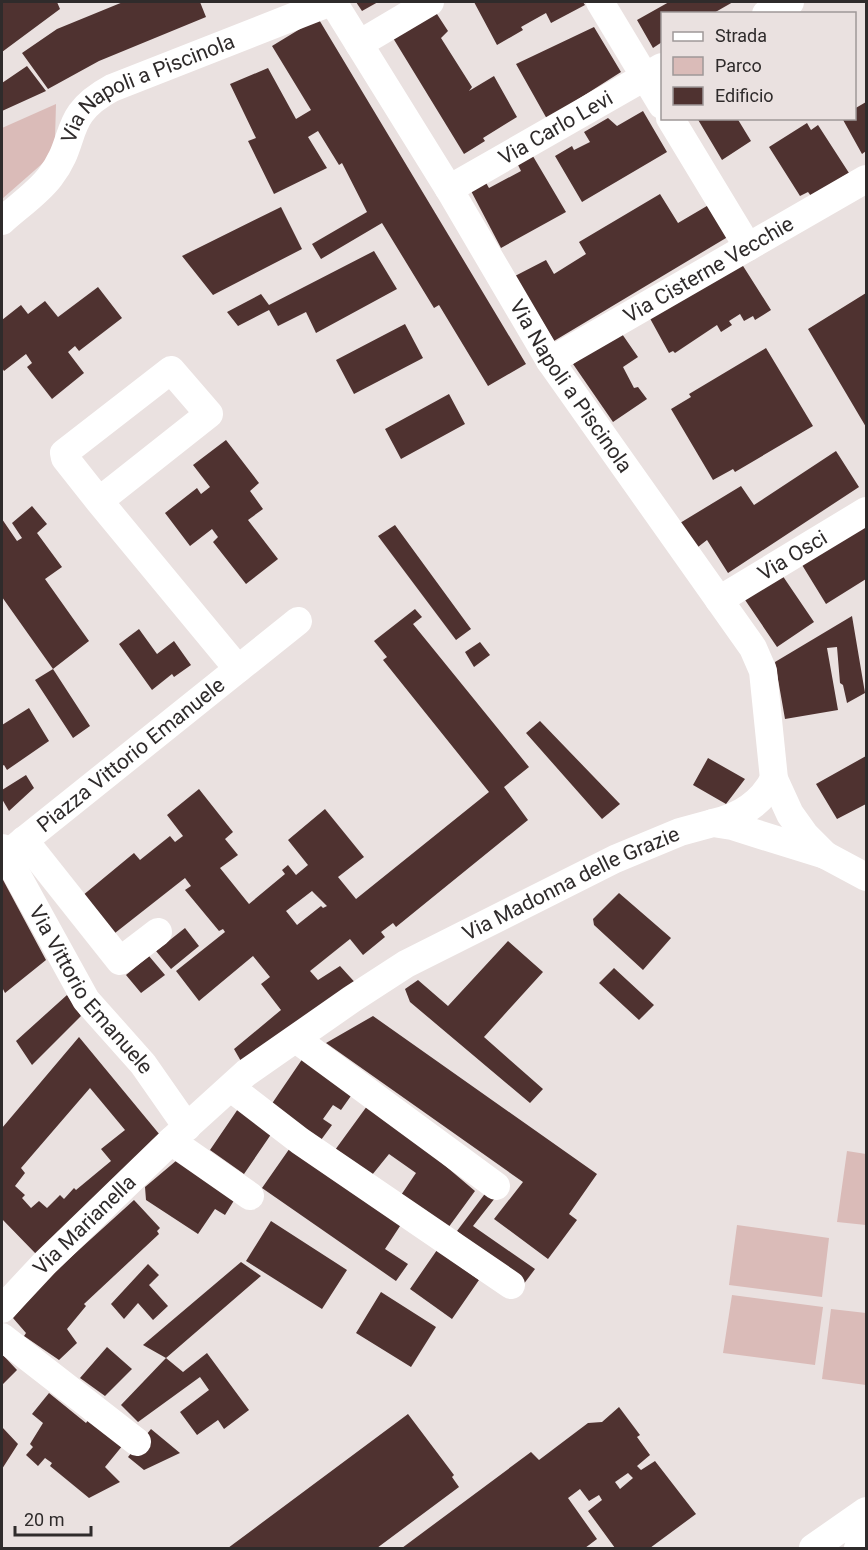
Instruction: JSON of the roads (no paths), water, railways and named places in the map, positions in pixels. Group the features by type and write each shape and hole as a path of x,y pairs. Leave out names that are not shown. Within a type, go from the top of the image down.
{"street":[{"name":"Via Napoli a Piscinola","path":"2,221 50,178 81,110 94,98 112,88 332,2 448,189 550,361 753,648 763,671 774,779 790,814 805,835 825,855"},
{"path":"359,44 430,2"},
{"path":"600,2 654,72 661,98"},
{"path":"770,12 790,2"},
{"name":"Via Carlo Levi","path":"448,189 654,72"},
{"path":"671,120 748,247"},
{"name":"Via Cisterne Vecchie","path":"550,361 867,179"},
{"name":"Piazza Vittorio Emanuele","path":"99,501 209,414 171,370 64,453 65,458 99,501 238,669"},
{"name":"Via Osci","path":"719,600 867,511"},
{"name":"Piazza Vittorio Emanuele","path":"158,932 120,961 11,848 298,621"},
{"path":"713,823 744,812 760,800 774,779"},
{"name":"Via Madonna delle Grazie","path":"179,1134 246,1073 406,964 615,859 680,832 713,823 732,826 825,855 867,877"},
{"name":"Via Vittorio Emanuele","path":"11,848 86,1000 143,1064 179,1134"},
{"path":"296,1039 496,1186"},
{"path":"231,1088 300,1141 512,1285"},
{"path":"179,1134 250,1196"},
{"name":"Via Marianella","path":"2,1309 179,1134"},
{"path":"2,1337 137,1442"},
{"path":"813,1548 867,1511"},
{"path":"858,1548 867,1542"}]}
